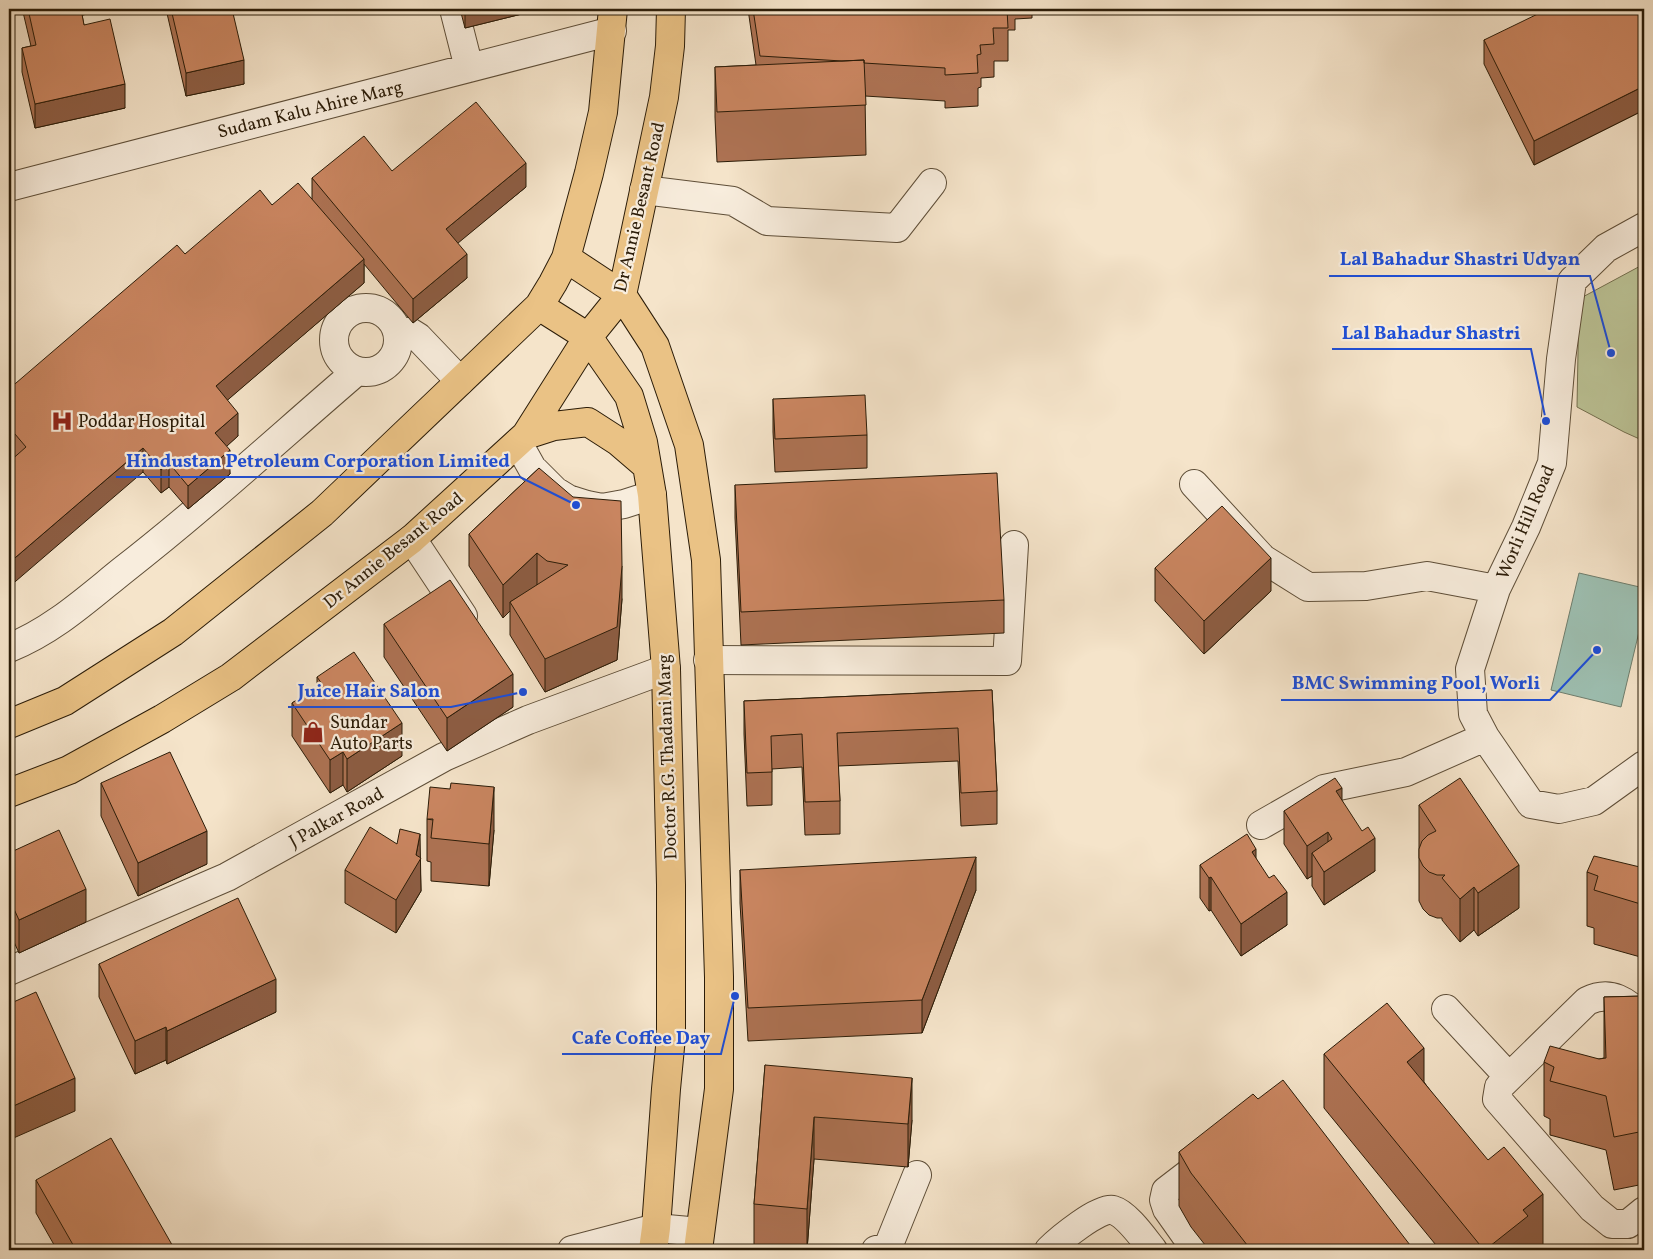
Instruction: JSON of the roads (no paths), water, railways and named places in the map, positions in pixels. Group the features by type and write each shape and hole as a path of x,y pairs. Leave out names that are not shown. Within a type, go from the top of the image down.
{"main road":[{"name":"Dr Annie Besant Road","path":"9,793 69,770 162,719 223,682 412,539 522,439 588,337 622,295 664,97 670,46 670,9"},
{"path":"9,724 65,701 173,632 322,513 539,306 566,258 589,173 603,112 613,20"},
{"path":"566,258 622,295 655,346 689,445 706,560 719,977 719,1089 699,1241"},
{"name":"Doctor R.G. Thadani Marg","path":"539,306 588,337 629,396 643,442 652,495 666,669 671,885 671,1037 654,1239"},
{"path":"522,439 554,426 588,422 619,442 647,466"}],"street":[{"path":"454,9 469,68"},
{"name":"Sudam Kalu Ahire Marg","path":"9,187 469,68 613,20"},
{"path":"644,190 733,201 767,221 897,228 932,183"},
{"name":"Worli Hill Road","path":"1644,226 1606,248 1572,281 1561,360 1552,462 1526,527 1496,590 1470,669 1473,714 1485,737 1531,804 1559,809 1594,801 1644,765"},
{"path":"368,308 380,311 391,320 397,332 398,346 393,358 383,368 370,372 357,371 345,364 337,354 334,341 336,328 343,317 354,310 368,308"},
{"path":"397,332 410,332 418,337 460,381"},
{"path":"9,648 51,627 171,533 357,371"},
{"path":"522,439 532,468 555,490 568,499 602,508 624,504 652,495"},
{"path":"1194,484 1263,559 1308,587 1366,586 1426,576 1496,590"},
{"path":"412,539 476,637"},
{"path":"708,660 1007,661 1014,545"},
{"name":"J Palkar Road","path":"9,970 226,877 444,757 528,720 666,669"},
{"path":"1261,825 1324,789 1406,772 1485,737"},
{"path":"1644,1018 1626,1002 1609,996 1597,996 1587,1001 1499,1087 1497,1099 1592,1208 1612,1224 1628,1224 1644,1211"},
{"path":"1446,1009 1509,1077"},
{"path":"1196,1250 1167,1209 1164,1200 1166,1191 1228,1144"},
{"path":"876,1250 888,1247 917,1175"},
{"path":"1049,1250 1100,1211 1111,1209 1121,1214 1153,1250"},
{"path":"572,1250 654,1239 699,1241"}],"place":[{"name":"Lal Bahadur Shastri Udyan","path":"1611,353"},
{"name":"Poddar Hospital","path":"62,421"},
{"name":"Lal Bahadur Shastri","path":"1546,421"},
{"name":"Hindustan Petroleum Corporation Limited","path":"576,505"},
{"name":"BMC Swimming Pool, Worli","path":"1597,650"},
{"name":"Juice Hair Salon","path":"523,692"},
{"name":"Sundar Auto Parts","path":"313,732"},
{"name":"Cafe Coffee Day","path":"735,996"}]}
